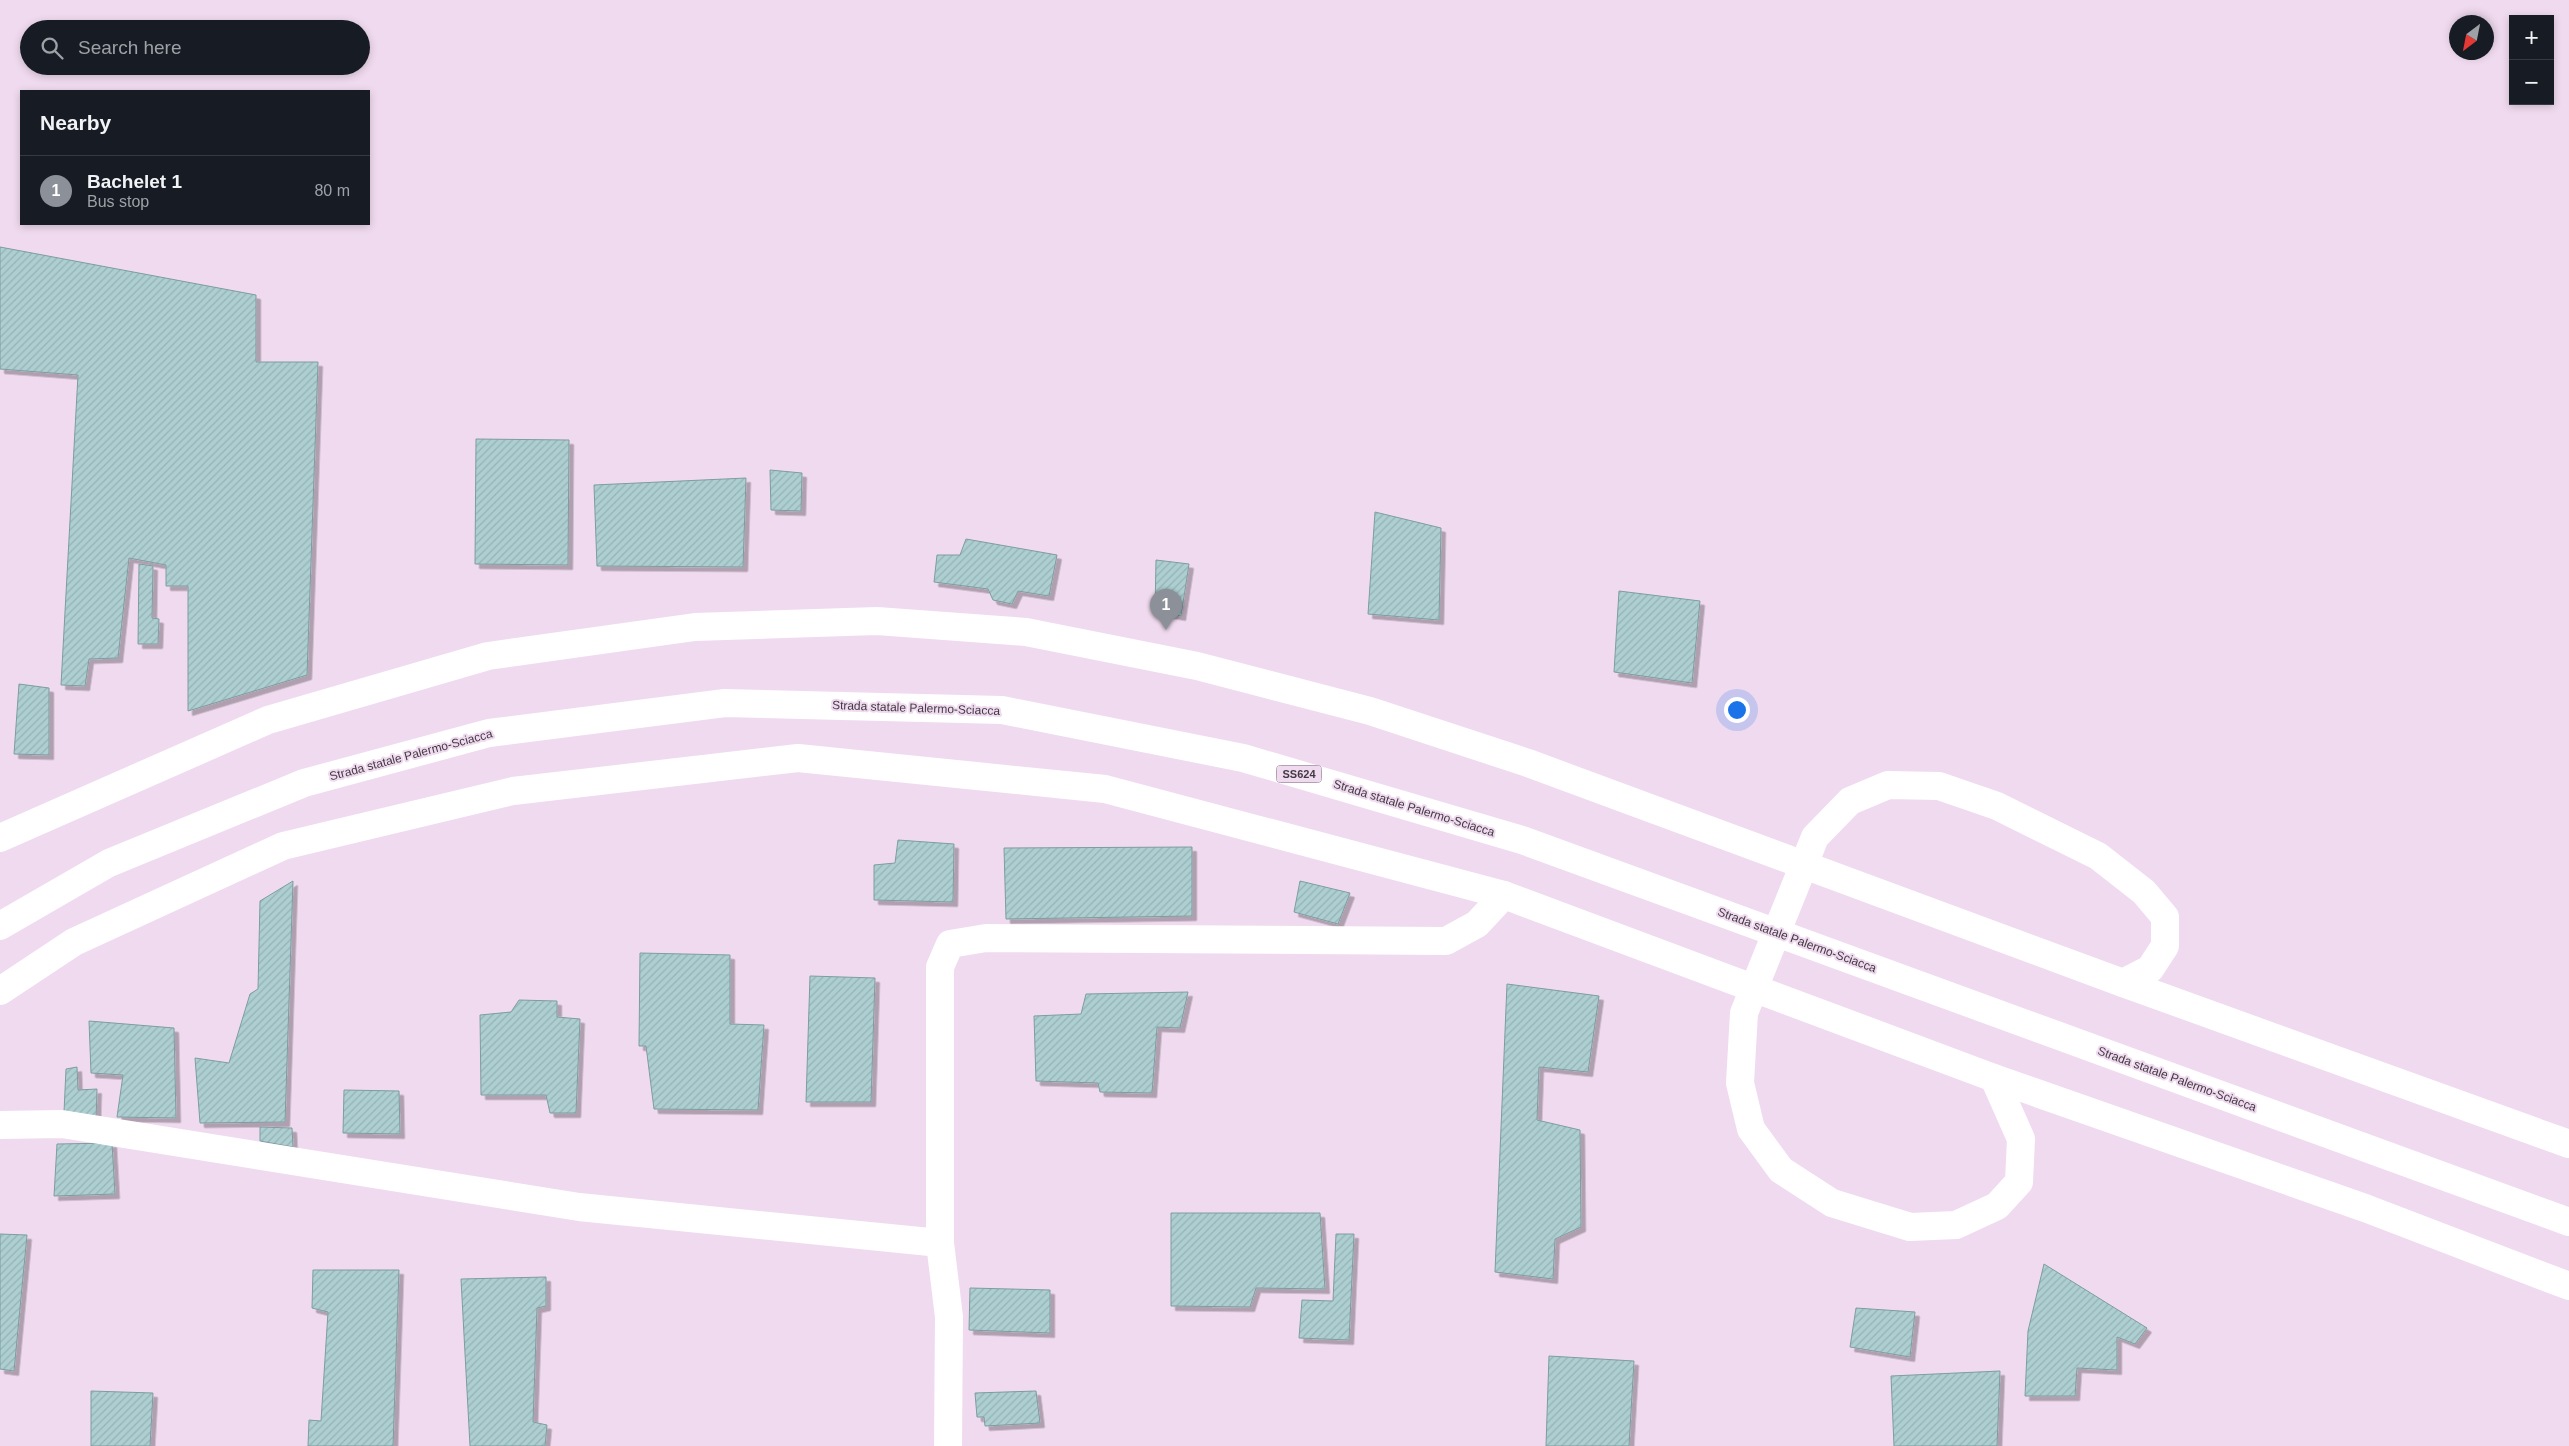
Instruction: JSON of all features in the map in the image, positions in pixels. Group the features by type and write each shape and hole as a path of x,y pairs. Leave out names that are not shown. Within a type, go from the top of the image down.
{"main road":[{"path":"0,838 268,720 488,656 695,627 877,621 1026,632 1197,666 1370,711 1528,763 2123,983 2569,1144"},
{"name":"Strada statale Palermo-Sciacca","path":"0,926 109,862 304,783 489,733 725,703 1002,710 1243,758 1522,840 2569,1222"},
{"path":"0,991 74,942 283,846 513,791 798,758 1105,789 1504,895 1994,1078 2365,1208 2569,1286"},
{"path":"1994,1078 2021,1138 2019,1182 1998,1206 1956,1225 1910,1227 1832,1203 1781,1170 1751,1130 1740,1083 1744,1013 1815,837 1850,801 1888,784 1939,786 1997,806 2098,856 2144,892 2165,917 2166,946 2150,969 2123,983"},
{"path":"948,1446 949,1317 940,1243 940,968 950,944 986,938 1446,941 1477,924 1504,895"},
{"path":"0,1125 62,1124 579,1207 940,1243"}],"building":[{"path":"0,247 256,295 256,362 318,362 307,675 188,711 188,586 166,586 166,565 129,558 118,658 89,659 85,686 61,685 78,375 0,369"},
{"path":"476,439 569,440 568,565 475,564"},
{"path":"770,470 802,473 801,511 771,510"},
{"path":"746,478 743,567 597,566 594,485"},
{"path":"1375,512 1441,528 1439,620 1368,614"},
{"path":"966,539 1057,555 1049,596 1018,591 1012,604 993,600 988,589 934,582 937,555 960,555"},
{"path":"1156,560 1189,564 1181,616 1155,611"},
{"path":"139,564 153,566 152,618 159,619 158,644 138,644"},
{"path":"1619,591 1700,601 1692,683 1614,672"},
{"path":"19,684 49,688 49,755 14,754"},
{"path":"898,840 954,844 953,902 874,900 874,865 895,863"},
{"path":"1192,847 1192,916 1006,919 1004,848"},
{"path":"293,881 285,1122 200,1123 195,1058 229,1063 250,994 258,989 260,901"},
{"path":"1300,881 1350,893 1338,924 1294,912"},
{"path":"640,953 730,955 730,1024 764,1025 758,1110 654,1109 646,1046 639,1046"},
{"path":"810,976 875,978 871,1102 806,1102"},
{"path":"1507,984 1599,996 1588,1072 1539,1067 1537,1120 1580,1130 1581,1227 1555,1239 1553,1279 1495,1272"},
{"path":"1188,992 1180,1028 1157,1027 1152,1093 1100,1092 1098,1083 1036,1081 1034,1016 1081,1014 1086,994"},
{"path":"519,1000 557,1001 557,1017 580,1019 576,1113 550,1113 546,1095 481,1095 480,1015 511,1012"},
{"path":"89,1021 174,1028 176,1118 117,1117 123,1075 91,1073"},
{"path":"77,1067 78,1090 97,1089 96,1121 64,1112 66,1069"},
{"path":"344,1090 399,1091 400,1134 343,1133"},
{"path":"260,1127 292,1128 293,1147 260,1141"},
{"path":"112,1143 115,1194 54,1196 57,1144"},
{"path":"1171,1213 1320,1213 1325,1289 1256,1288 1250,1307 1171,1306"},
{"path":"0,1234 27,1235 14,1371 0,1369"},
{"path":"1336,1234 1354,1234 1349,1340 1299,1338 1302,1300 1333,1301"},
{"path":"2044,1264 2147,1328 2135,1344 2117,1337 2117,1370 2077,1368 2075,1396 2025,1396 2028,1331"},
{"path":"313,1270 399,1270 393,1446 308,1446 309,1420 321,1421 328,1312 312,1308"},
{"path":"546,1277 546,1306 537,1308 533,1422 547,1425 545,1446 470,1446 461,1279"},
{"path":"970,1288 1050,1290 1050,1333 969,1330"},
{"path":"1856,1308 1915,1312 1910,1357 1850,1347"},
{"path":"1549,1356 1634,1361 1629,1446 1546,1446"},
{"path":"2000,1371 1997,1446 1894,1446 1891,1376"},
{"path":"91,1391 153,1393 150,1446 91,1446"},
{"path":"1036,1391 1040,1423 985,1426 984,1417 977,1417 975,1393"}],"place":[{"name":"Bachelet 1","path":"1166,630"}]}
